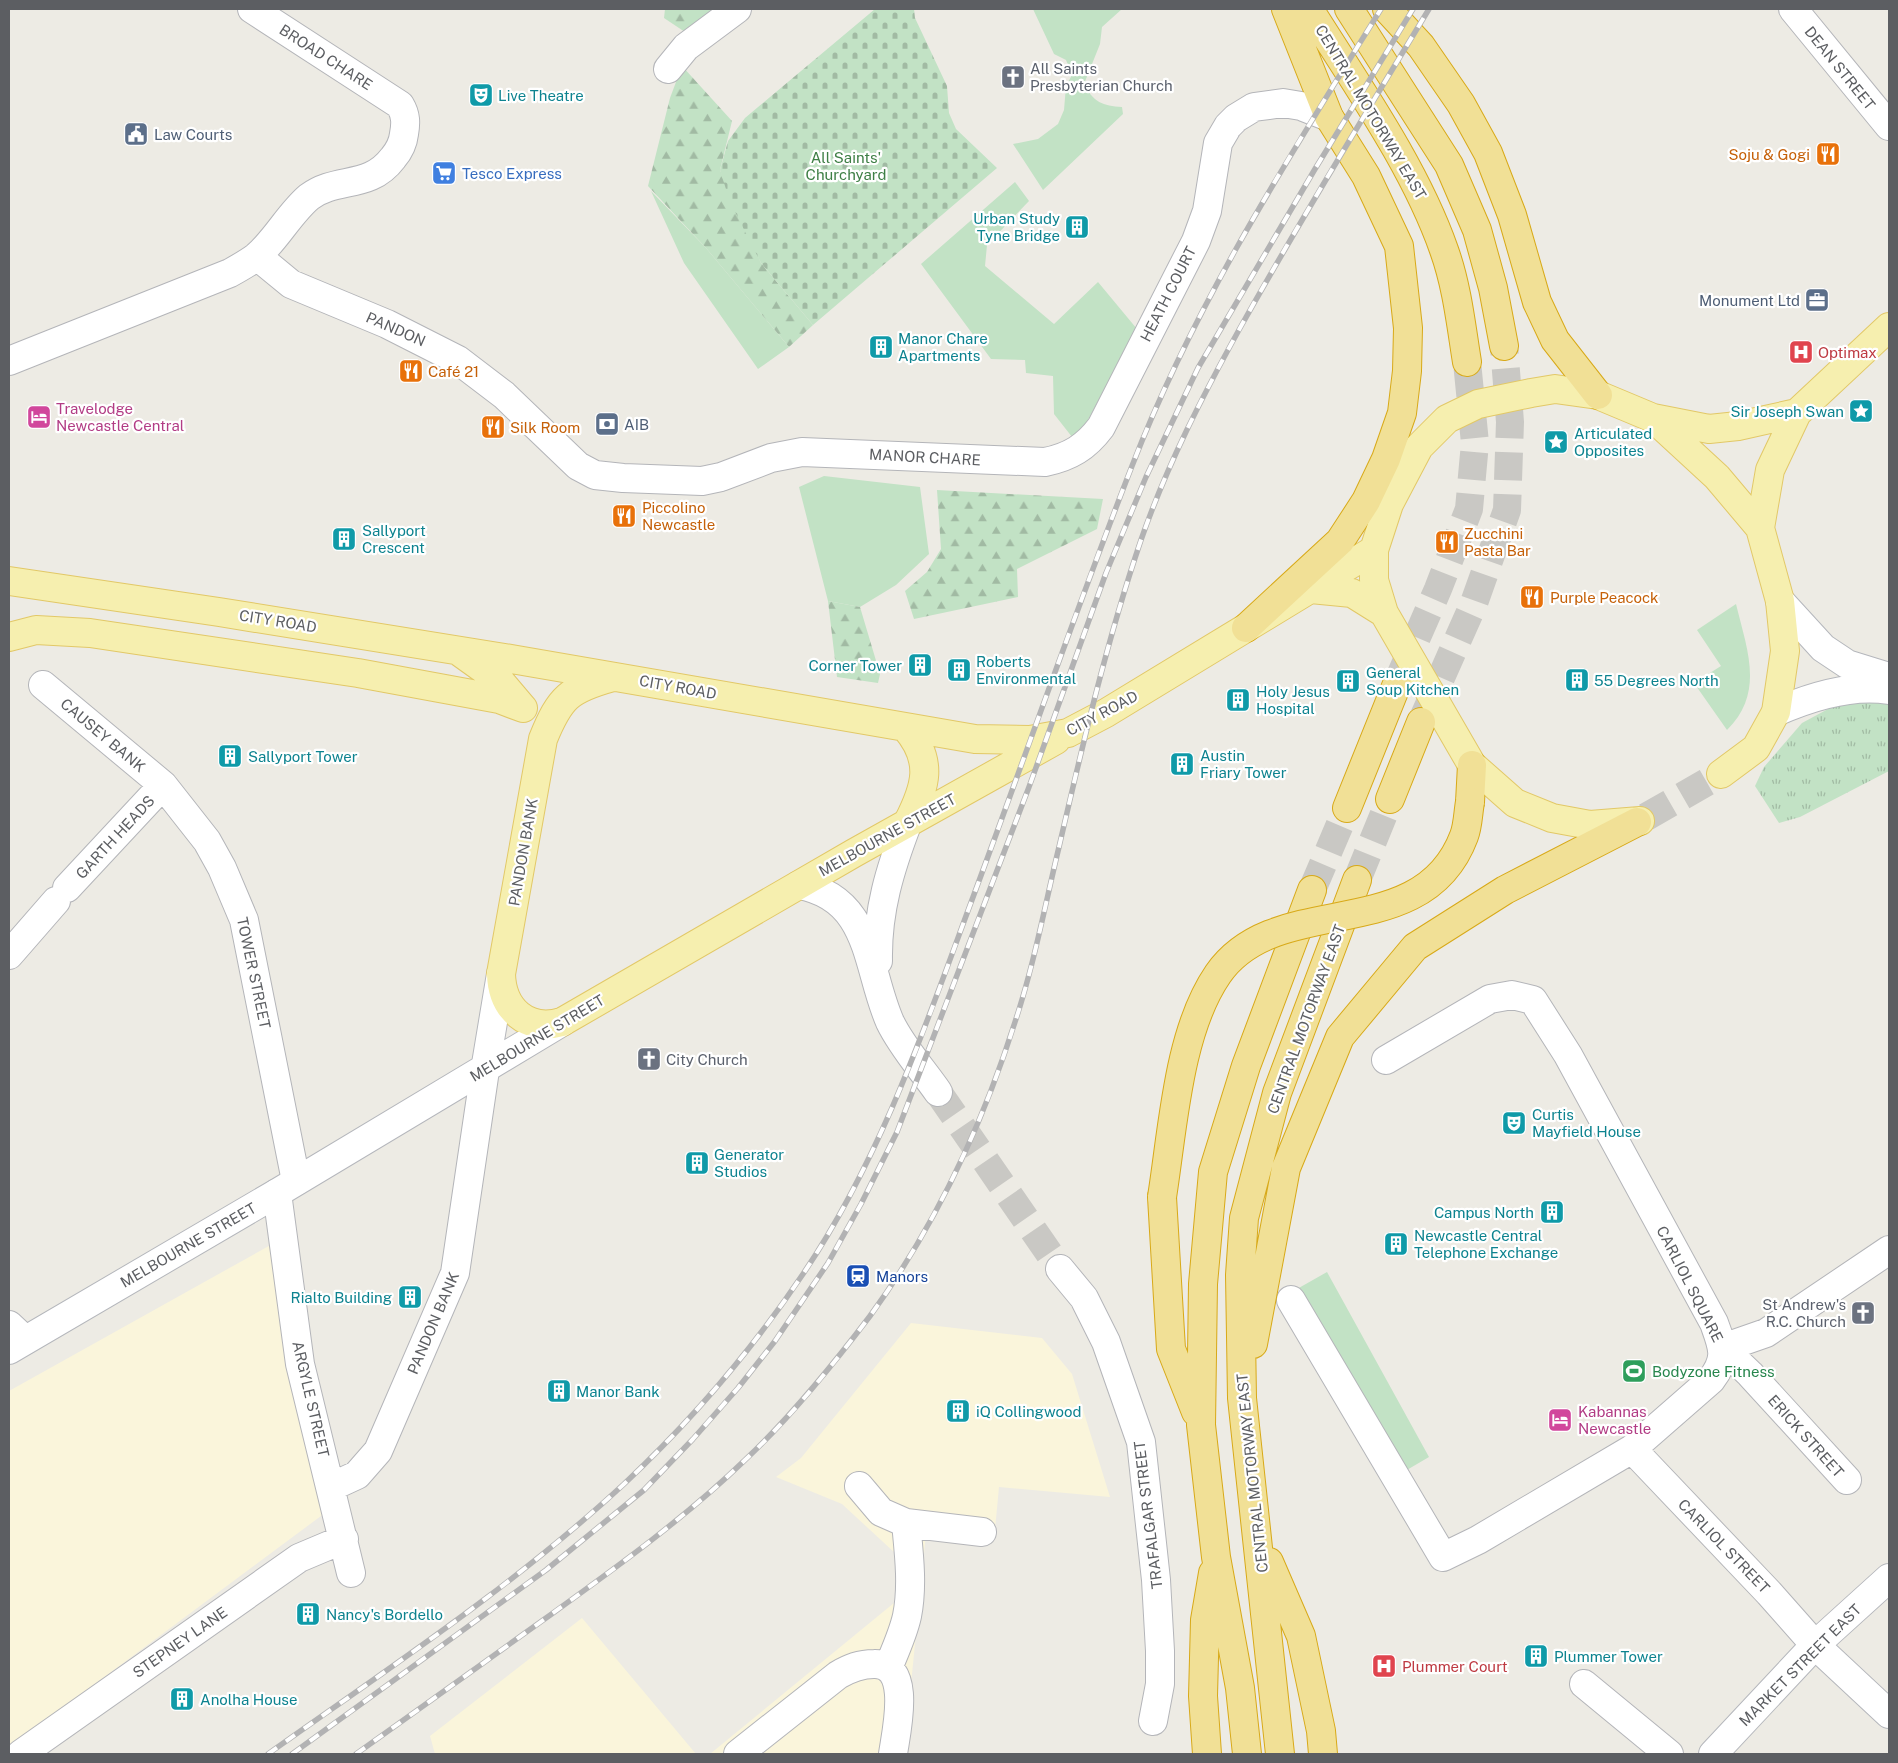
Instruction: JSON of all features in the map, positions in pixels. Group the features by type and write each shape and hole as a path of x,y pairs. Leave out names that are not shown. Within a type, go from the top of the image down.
{"highway":[{"path":"1246,628 1340,541 1366,502 1386,459 1402,413 1407,371 1408,328 1399,246 1366,176 1330,117 1286,9"},
{"name":"CENTRAL MOTORWAY EAST","path":"1310,9 1380,122 1426,204 1445,251 1455,292 1467,362"},
{"path":"1349,9 1449,165 1477,230 1493,288 1504,346"},
{"path":"1387,9 1421,46 1461,104 1488,153 1512,215 1538,302 1555,340 1598,395"},
{"path":"1347,808 1397,684"},
{"path":"1390,799 1421,722"},
{"path":"1201,1425 1171,1349 1162,1197 1184,1058 1201,1003 1219,973 1244,949 1284,928 1384,908 1430,886 1452,862 1465,834 1470,802 1472,765"},
{"path":"1242,1398 1286,1168 1340,1037 1415,947 1505,890 1568,856 1642,820"},
{"name":"CENTRAL MOTORWAY EAST","path":"1280,1754 1259,1538 1242,1398 1240,1275 1244,1218 1277,1093 1357,880"},
{"path":"1247,1754 1240,1688 1216,1557 1201,1425 1203,1284 1213,1172 1246,1066 1312,890"},
{"path":"1259,1538 1302,1636 1325,1747"},
{"path":"1207,1754 1203,1696 1205,1620 1216,1557"}],"main road":[{"path":"1760,528 1770,470 1797,413 1889,327"},
{"path":"1642,820 1590,825 1552,818 1515,803 1472,765 1384,613 1374,580 1374,550 1389,504 1403,473 1419,447 1447,419 1478,404 1522,394 1555,390 1598,395 1653,418 1709,429 1738,426 1797,413"},
{"path":"1653,418 1717,477 1760,528 1780,601 1785,651 1776,712 1756,748 1721,774"},
{"name":"CITY ROAD","path":"9,581 458,650 906,728 995,741 1036,739 1068,733 1311,590 1374,550"},
{"path":"1311,590 1352,592 1384,613"},
{"path":"9,636 36,630 90,633 358,673 499,699 523,708"},
{"path":"458,650 500,681 533,720 543,739"},
{"name":"PANDON BANK","path":"562,1022 543,1025 524,1018 504,998 501,974 543,739 555,710 573,692 595,682 615,676"},
{"path":"906,728 922,753 925,778 919,801 908,822"},
{"name":"MELBOURNE STREET","path":"562,1022 908,822 1068,733"}],"street":[{"name":"BROAD CHARE","path":"252,9 400,105 406,117 404,139 399,151 379,173 368,179 325,188 314,194 304,202 258,256"},
{"path":"668,69 678,55 692,42 737,9"},
{"name":"DEAN STREET","path":"1793,9 1889,126"},
{"name":"HEATH COURT","path":"1079,450 1101,426 1196,241 1207,211 1218,143 1228,126 1254,107 1274,103 1301,106 1330,117"},
{"path":"9,361 230,273 258,256"},
{"name":"PANDON","path":"258,256 291,284 387,324 458,360 504,395 578,466 595,474 623,478 702,481 721,477 771,458"},
{"name":"MANOR CHARE","path":"771,458 802,452 838,451 925,458 1036,462 1066,457 1079,450"},
{"path":"1780,601 1823,648 1847,664 1889,677"},
{"name":"CAUSEY BANK","path":"43,685 162,785"},
{"path":"1776,712 1829,693 1877,688 1889,690"},
{"name":"GARTH HEADS","path":"9,955 162,785"},
{"name":"TOWER STREET","path":"162,785 207,841 233,891 244,920 287,1187"},
{"path":"879,986 878,943 882,898 908,822"},
{"path":"799,885 826,893 847,910 854,920 863,936 884,1008 892,1025 901,1042 938,1092"},
{"name":"PANDON BANK","path":"331,1487 357,1475 378,1451 455,1273 461,1244 485,1070 501,974"},
{"name":"CARLIOL SQUARE","path":"1291,1300 1443,1557 1478,1540 1632,1449 1711,1380 1721,1367 1723,1348 1705,1306 1568,1055 1533,1000 1512,995 1490,999 1386,1060"},
{"name":"MELBOURNE STREET","path":"14,1338 287,1187 485,1070 562,1022"},
{"name":"ARGYLE STREET","path":"287,1187 300,1364 351,1574"},
{"path":"1723,1348 1766,1333 1889,1250"},
{"name":"TRAFALGAR STREET","path":"1060,1269 1084,1298 1106,1342 1141,1442 1156,1580 1160,1642 1160,1684 1153,1720"},
{"name":"ERICK STREET","path":"1723,1348 1750,1374 1847,1480"},
{"name":"CARLIOL STREET","path":"1632,1449 1769,1593 1815,1645 1889,1714"},
{"path":"859,1486 881,1512 906,1523 982,1532"},
{"path":"888,1668 901,1637 909,1599 910,1565 906,1523"},
{"name":"STEPNEY LANE","path":"21,1754 299,1558 344,1539"},
{"name":"MARKET STREET EAST","path":"1713,1754 1815,1645 1889,1578"},
{"path":"738,1754 838,1674 851,1667 866,1664 878,1664 888,1668 898,1682 900,1694 893,1754"},
{"path":"1584,1684 1669,1754"}],"shaded area":[{"path":"276,1242 325,1513 9,1748 9,1391"},
{"path":"911,1323 1042,1338 1072,1374 1110,1497 999,1487 994,1540 926,1534 904,1754 710,1754 900,1598 895,1553 842,1504 776,1477 801,1458"},
{"path":"582,1618 696,1754 435,1754 430,1736"}],"green space":[{"path":"665,9 718,9 685,32 664,18"},
{"name":"All Saints' Churchyard","path":"875,9 914,9 915,18 947,86 949,113 956,129 997,168 813,325 761,263 730,202 720,170 728,141 745,118"},
{"path":"1033,9 1122,9 1102,27 1100,44 1084,84 1095,99 1109,106 1122,107 1123,114 1043,190 1013,144 1038,139 1058,124 1064,110 1066,86 1072,75 1066,60 1054,54"},
{"path":"682,66 732,121 720,170 761,263 813,325 789,347 706,248 648,186 670,98"},
{"path":"1015,182 1029,201 987,245 985,266 1054,324 1098,282 1137,329 1076,442 1054,414 1053,376 1026,373 1025,360 991,359 921,264"},
{"path":"651,191 706,248 789,347 758,369 684,263"},
{"path":"824,476 920,487 929,554 896,585 860,607 828,601 799,487"},
{"path":"937,490 1103,499 1097,529 1017,569 1018,597 914,619 905,591 927,572 941,549"},
{"path":"828,601 860,607 880,674 878,683 837,677"},
{"path":"1736,604 1748,654 1749,686 1746,701 1739,716 1727,730 1694,683 1721,666 1697,630"},
{"path":"1841,702 1889,702 1889,771 1800,817 1779,823 1755,786 1764,767 1802,723"},
{"path":"1327,1272 1429,1457 1400,1474 1297,1289"}],"tunnel":[{"path":"1424,716 1474,603 1507,510 1510,422 1504,346"},
{"path":"1400,676 1438,589 1469,509 1475,443 1467,362"},
{"path":"1646,817 1721,774"},
{"path":"1357,880 1390,799"},
{"path":"1312,890 1347,808"},
{"path":"938,1092 1060,1269"}],"railway":[{"path":"268,1754 495,1591 539,1557 624,1484 720,1384 763,1330 803,1274 853,1189 875,1145 914,1054 1089,578 1157,406 1214,289 1246,232 1278,176 1381,9"},
{"path":"292,1754 546,1570 644,1490 738,1388 775,1341 828,1263 861,1204 897,1132 1029,787 1106,573 1146,477 1198,368 1315,169 1413,9"},
{"path":"356,1754 623,1562 722,1482 762,1444 826,1372 870,1316 915,1248 954,1175 971,1138 1002,1061 1015,1022 1034,957 1077,769 1106,654 1141,540 1162,485 1199,406 1240,328 1309,208 1429,9"}],"place":[{"name":"All Saints Presbyterian Church","path":"1013,77"},
{"name":"Live Theatre","path":"481,95"},
{"name":"Law Courts","path":"136,134"},
{"name":"Soju & Gogi","path":"1828,154"},
{"name":"Tesco Express","path":"444,173"},
{"name":"Urban Study Tyne Bridge","path":"1077,227"},
{"name":"Monument Ltd","path":"1817,300"},
{"name":"Manor Chare Apartments","path":"881,347"},
{"name":"Optimax","path":"1801,352"},
{"name":"Café 21","path":"411,371"},
{"name":"Sir Joseph Swan","path":"1861,411"},
{"name":"Travelodge Newcastle Central","path":"39,417"},
{"name":"AIB","path":"607,424"},
{"name":"Silk Room","path":"493,427"},
{"name":"Articulated Opposites","path":"1556,442"},
{"name":"Piccolino Newcastle","path":"624,516"},
{"name":"Sallyport Crescent","path":"344,539"},
{"name":"Zucchini Pasta Bar","path":"1447,542"},
{"name":"Purple Peacock","path":"1532,597"},
{"name":"Corner Tower","path":"920,665"},
{"name":"Roberts Environmental","path":"959,670"},
{"name":"55 Degrees North","path":"1577,680"},
{"name":"General Soup Kitchen","path":"1348,681"},
{"name":"Holy Jesus Hospital","path":"1238,700"},
{"name":"Sallyport Tower","path":"230,756"},
{"name":"Austin Friary Tower","path":"1182,764"},
{"name":"City Church","path":"649,1059"},
{"name":"Curtis Mayfield House","path":"1514,1123"},
{"name":"Generator Studios","path":"697,1163"},
{"name":"Campus North","path":"1552,1212"},
{"name":"Newcastle Central Telephone Exchange","path":"1396,1244"},
{"name":"Manors","path":"858,1276"},
{"name":"Rialto Building","path":"410,1297"},
{"name":"St Andrew's R.C. Church","path":"1863,1313"},
{"name":"Bodyzone Fitness","path":"1634,1371"},
{"name":"Manor Bank","path":"559,1391"},
{"name":"iQ Collingwood","path":"958,1411"},
{"name":"Kabannas Newcastle","path":"1560,1420"},
{"name":"Nancy's Bordello","path":"308,1614"},
{"name":"Plummer Tower","path":"1536,1656"},
{"name":"Plummer Court","path":"1384,1666"},
{"name":"Anolha House","path":"182,1699"}]}
